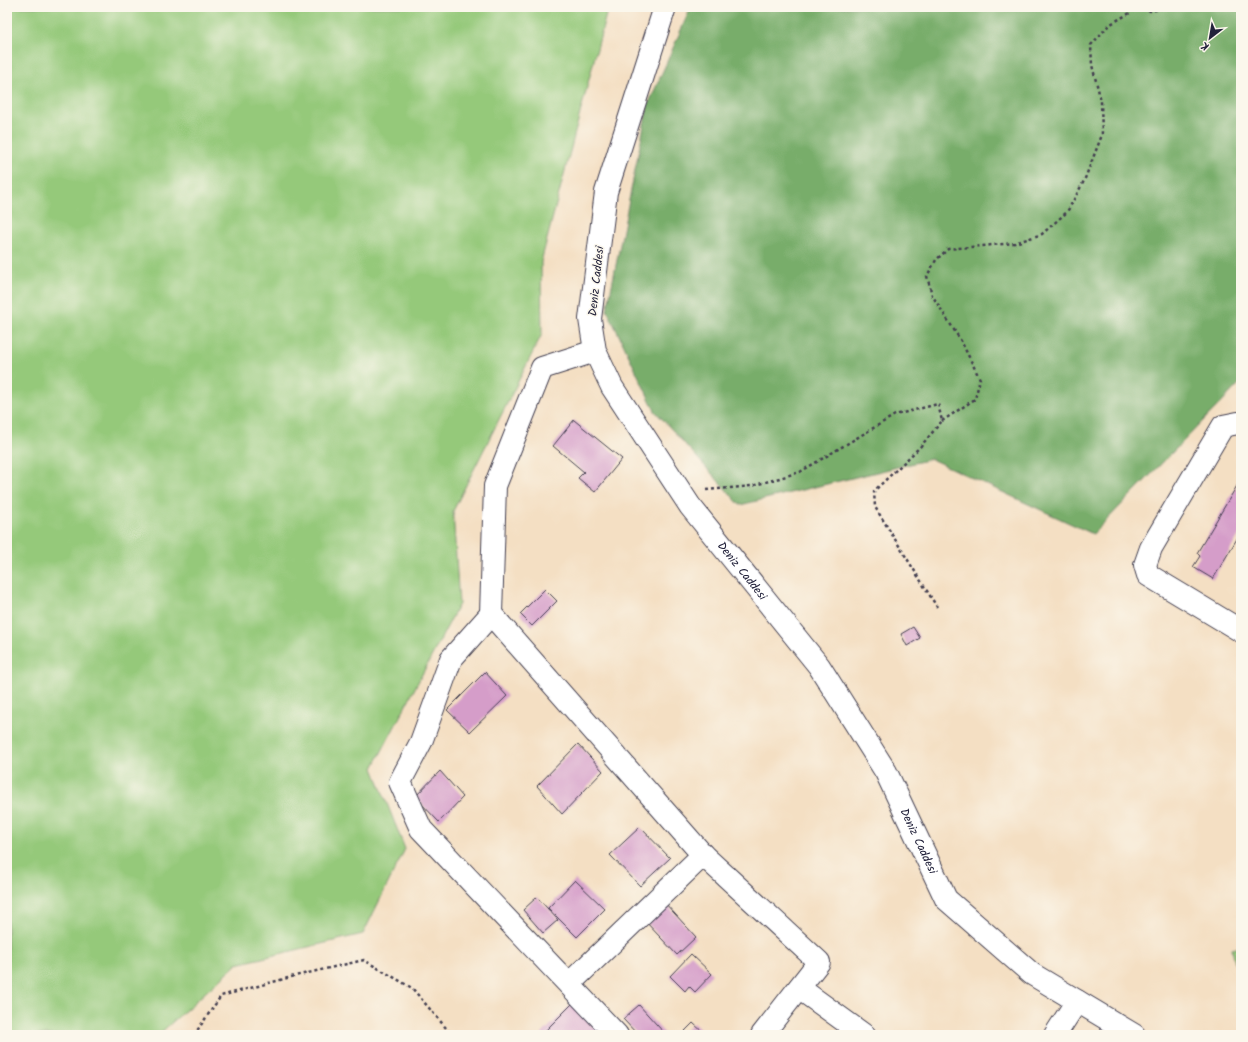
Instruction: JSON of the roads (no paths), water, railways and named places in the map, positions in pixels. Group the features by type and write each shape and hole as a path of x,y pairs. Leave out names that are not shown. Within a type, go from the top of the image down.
{"street":[{"name":"Deniz Caddesi","path":"665,7 606,192 590,319 595,351 612,387 690,506 819,666 886,772 946,899 1032,974 1134,1035"},
{"path":"595,351 542,368 495,486 491,614 451,659 421,742 400,782 421,829 617,1035"},
{"path":"1241,424 1238,423 1223,426 1151,548 1145,565 1148,575 1241,631"},
{"path":"491,614 703,855 819,962 762,1035"},
{"path":"569,984 703,855"},
{"path":"799,988 864,1035"},
{"path":"1055,1035 1077,1001"}]}
